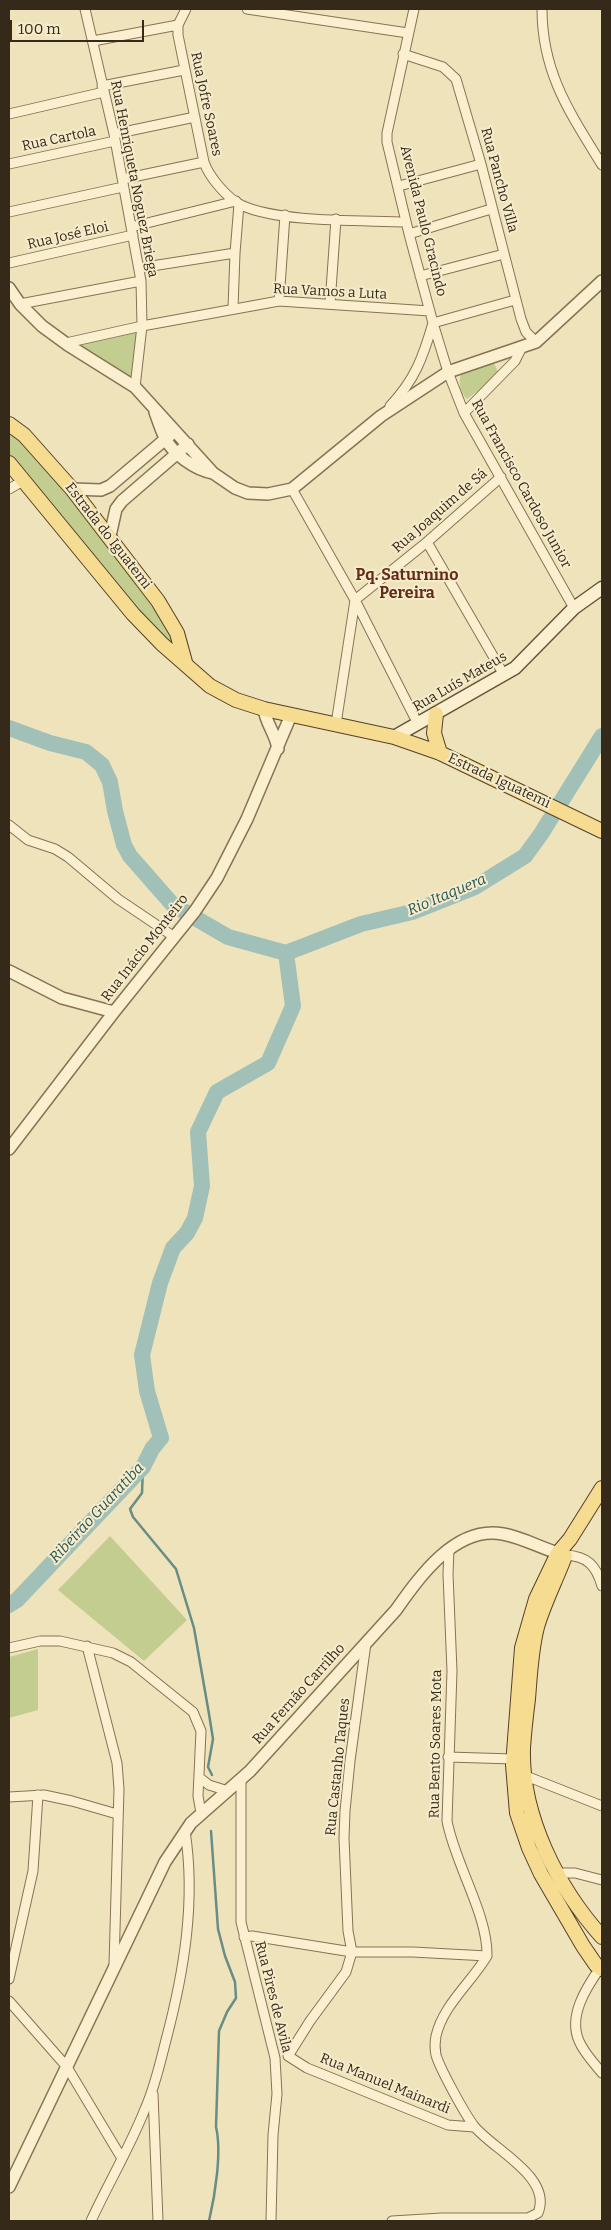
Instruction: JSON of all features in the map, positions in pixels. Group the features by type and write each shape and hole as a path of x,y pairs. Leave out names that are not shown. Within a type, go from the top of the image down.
{"main road":[{"name":"Estrada do Iguatemi","path":"9,424 24,435 72,489 110,536 158,601 177,633 185,662"},
{"name":"Estrada do Iguatemi","path":"9,463 133,614 162,644 185,662 200,679 221,693 264,709 394,737"},
{"name":"Rua Luís Mateus","path":"394,737 520,665 574,608 602,588"},
{"path":"162,644 172,641 177,633"},
{"path":"436,714 434,733 440,753"},
{"name":"Estrada Iguatemi","path":"394,737 440,753 602,831"},
{"path":"601,1969 583,1946 565,1917 529,1848 517,1812 513,1759 522,1648 536,1599 602,1488"},
{"path":"562,1554 537,1628 530,1668 523,1749 534,1818 559,1874 579,1909 602,1937"}],"street":[{"name":"Rua Henriqueta Noguez Briega","path":"85,9 115,138 141,281 142,326 135,387"},
{"path":"93,42 178,25 186,9"},
{"path":"247,9 408,33"},
{"name":"Avenida Paulo Gracindo","path":"414,9 403,54 387,133 387,142 420,276 448,372"},
{"path":"542,9 546,53 552,76 572,117 602,165"},
{"name":"Rua Jofre Soares","path":"178,25 184,70 204,162 213,180 238,203 258,210 286,215 406,222"},
{"name":"Rua Pancho Villa","path":"403,54 443,67 456,79 481,164 515,300 526,332 536,342"},
{"path":"9,114 184,70"},
{"name":"Rua Cartola","path":"9,164 195,117"},
{"path":"9,212 204,162"},
{"path":"399,186 481,164"},
{"path":"233,308 238,203"},
{"name":"Rua José Eloi","path":"9,264 238,203"},
{"path":"409,234 491,210"},
{"path":"279,301 286,215"},
{"path":"330,304 336,219"},
{"path":"139,268 235,253"},
{"path":"420,276 504,254"},
{"path":"20,304 141,281"},
{"path":"381,416 448,372 536,342 602,281"},
{"path":"9,288 20,304 42,326 135,387 213,473 235,488 248,493 268,494 292,489 355,600 418,724"},
{"path":"433,323 515,300"},
{"name":"Rua Vamos a Luta","path":"66,343 233,308 279,301 430,311"},
{"name":"Avenida Paulo Gracindo","path":"292,489 381,416 412,381 425,351 433,323"},
{"path":"464,413 515,361 522,347"},
{"name":"Rua Francisco Cardoso Junior","path":"448,372 464,413 574,608"},
{"path":"153,405 165,439 177,453 201,470 213,473"},
{"path":"72,489 101,490 110,486 175,430"},
{"path":"110,536 116,509 122,501 188,444"},
{"name":"Rua Joaquim de Sá","path":"355,600 427,542 501,477"},
{"path":"9,488 23,481"},
{"path":"110,486 113,498 122,501"},
{"path":"427,542 504,675"},
{"path":"336,724 355,600"},
{"path":"264,709 278,749"},
{"name":"Rua Inácio Monteiro","path":"9,1149 195,910 234,848 291,715"},
{"path":"9,825 28,840 55,849 68,857 118,899 173,936"},
{"path":"9,972 62,998 114,1012"},
{"name":"Rua Fernão Carrilho","path":"9,2187 165,1862 185,1831 201,1813 241,1780 449,1549 473,1536 486,1532 518,1537 562,1554"},
{"name":"Rua Bento Soares Mota","path":"449,1549 448,1574 452,1671 447,1821 450,1838 475,1903 487,1948 487,1956"},
{"path":"562,1554 576,1555 592,1563 602,1586"},
{"path":"9,1648 40,1641 60,1641 113,1653 131,1662 193,1712 201,1731 198,1796 201,1813"},
{"name":"Rua Castanho Taques","path":"288,2056 310,2021 346,1972 352,1952 348,1931 344,1838 345,1811 366,1642"},
{"path":"87,1646 117,1763 119,1790 114,1967"},
{"path":"448,1757 513,1759"},
{"path":"526,1776 602,1806"},
{"path":"200,1778 209,1785 228,1791"},
{"name":"Rua Pires de Avila","path":"241,1780 241,1922 275,2058 277,2094 273,2135 271,2221"},
{"path":"9,1797 38,1795 72,1800 117,1814"},
{"path":"9,1979 34,1871 38,1795"},
{"path":"91,2221 146,2109 179,1992 185,1959 189,1866 185,1831"},
{"path":"559,1874 575,1873 602,1880"},
{"path":"244,1936 352,1952 413,1952 487,1956"},
{"path":"392,2221 528,2218 538,2213 540,2203 536,2186 523,2169 474,2127 436,2055 435,2038 441,2020 487,1956"},
{"path":"601,1969 584,1994 576,2014 575,2023 579,2041 602,2073"},
{"path":"9,2001 67,2067 122,2157"},
{"path":"275,2058 288,2056"},
{"name":"Rua Manuel Mainardi","path":"288,2056 307,2068 448,2125 474,2127"},
{"path":"153,2088 158,2221"}],"green space":[{"path":"141,326 134,385 68,344"},
{"path":"494,363 498,372 485,386 467,399 460,388 461,374 474,368"},
{"path":"9,424 110,536 175,638 169,643 162,644 9,463"},
{"path":"110,1536 187,1620 144,1661 58,1590"},
{"path":"38,1649 38,1710 9,1718 9,1657"}],"waterway":[{"path":"9,728 50,743 86,752 102,765 110,782 124,845 130,856 173,905 228,937 286,953"},
{"name":"Rio Itaquera","path":"286,953 361,924 412,912 475,887 525,856 541,834 602,736"},
{"name":"Ribeirão Guaratiba","path":"9,1605 17,1600 143,1467 152,1449 161,1438 147,1391 142,1355 160,1283 173,1248 187,1233 195,1218 202,1186 198,1132 217,1092 268,1063 293,1006 286,953"},
{"path":"143,1467 142,1493 130,1509 133,1517 176,1569 194,1628 213,1739 208,1767 212,1775"},
{"path":"209,2221 218,2161 216,2127 219,2031 227,2012 236,1998 235,1982 225,1956 218,1929 211,1831"}],"district":[{"name":"Pq. Saturnino Pereira","path":"407,585"}]}
